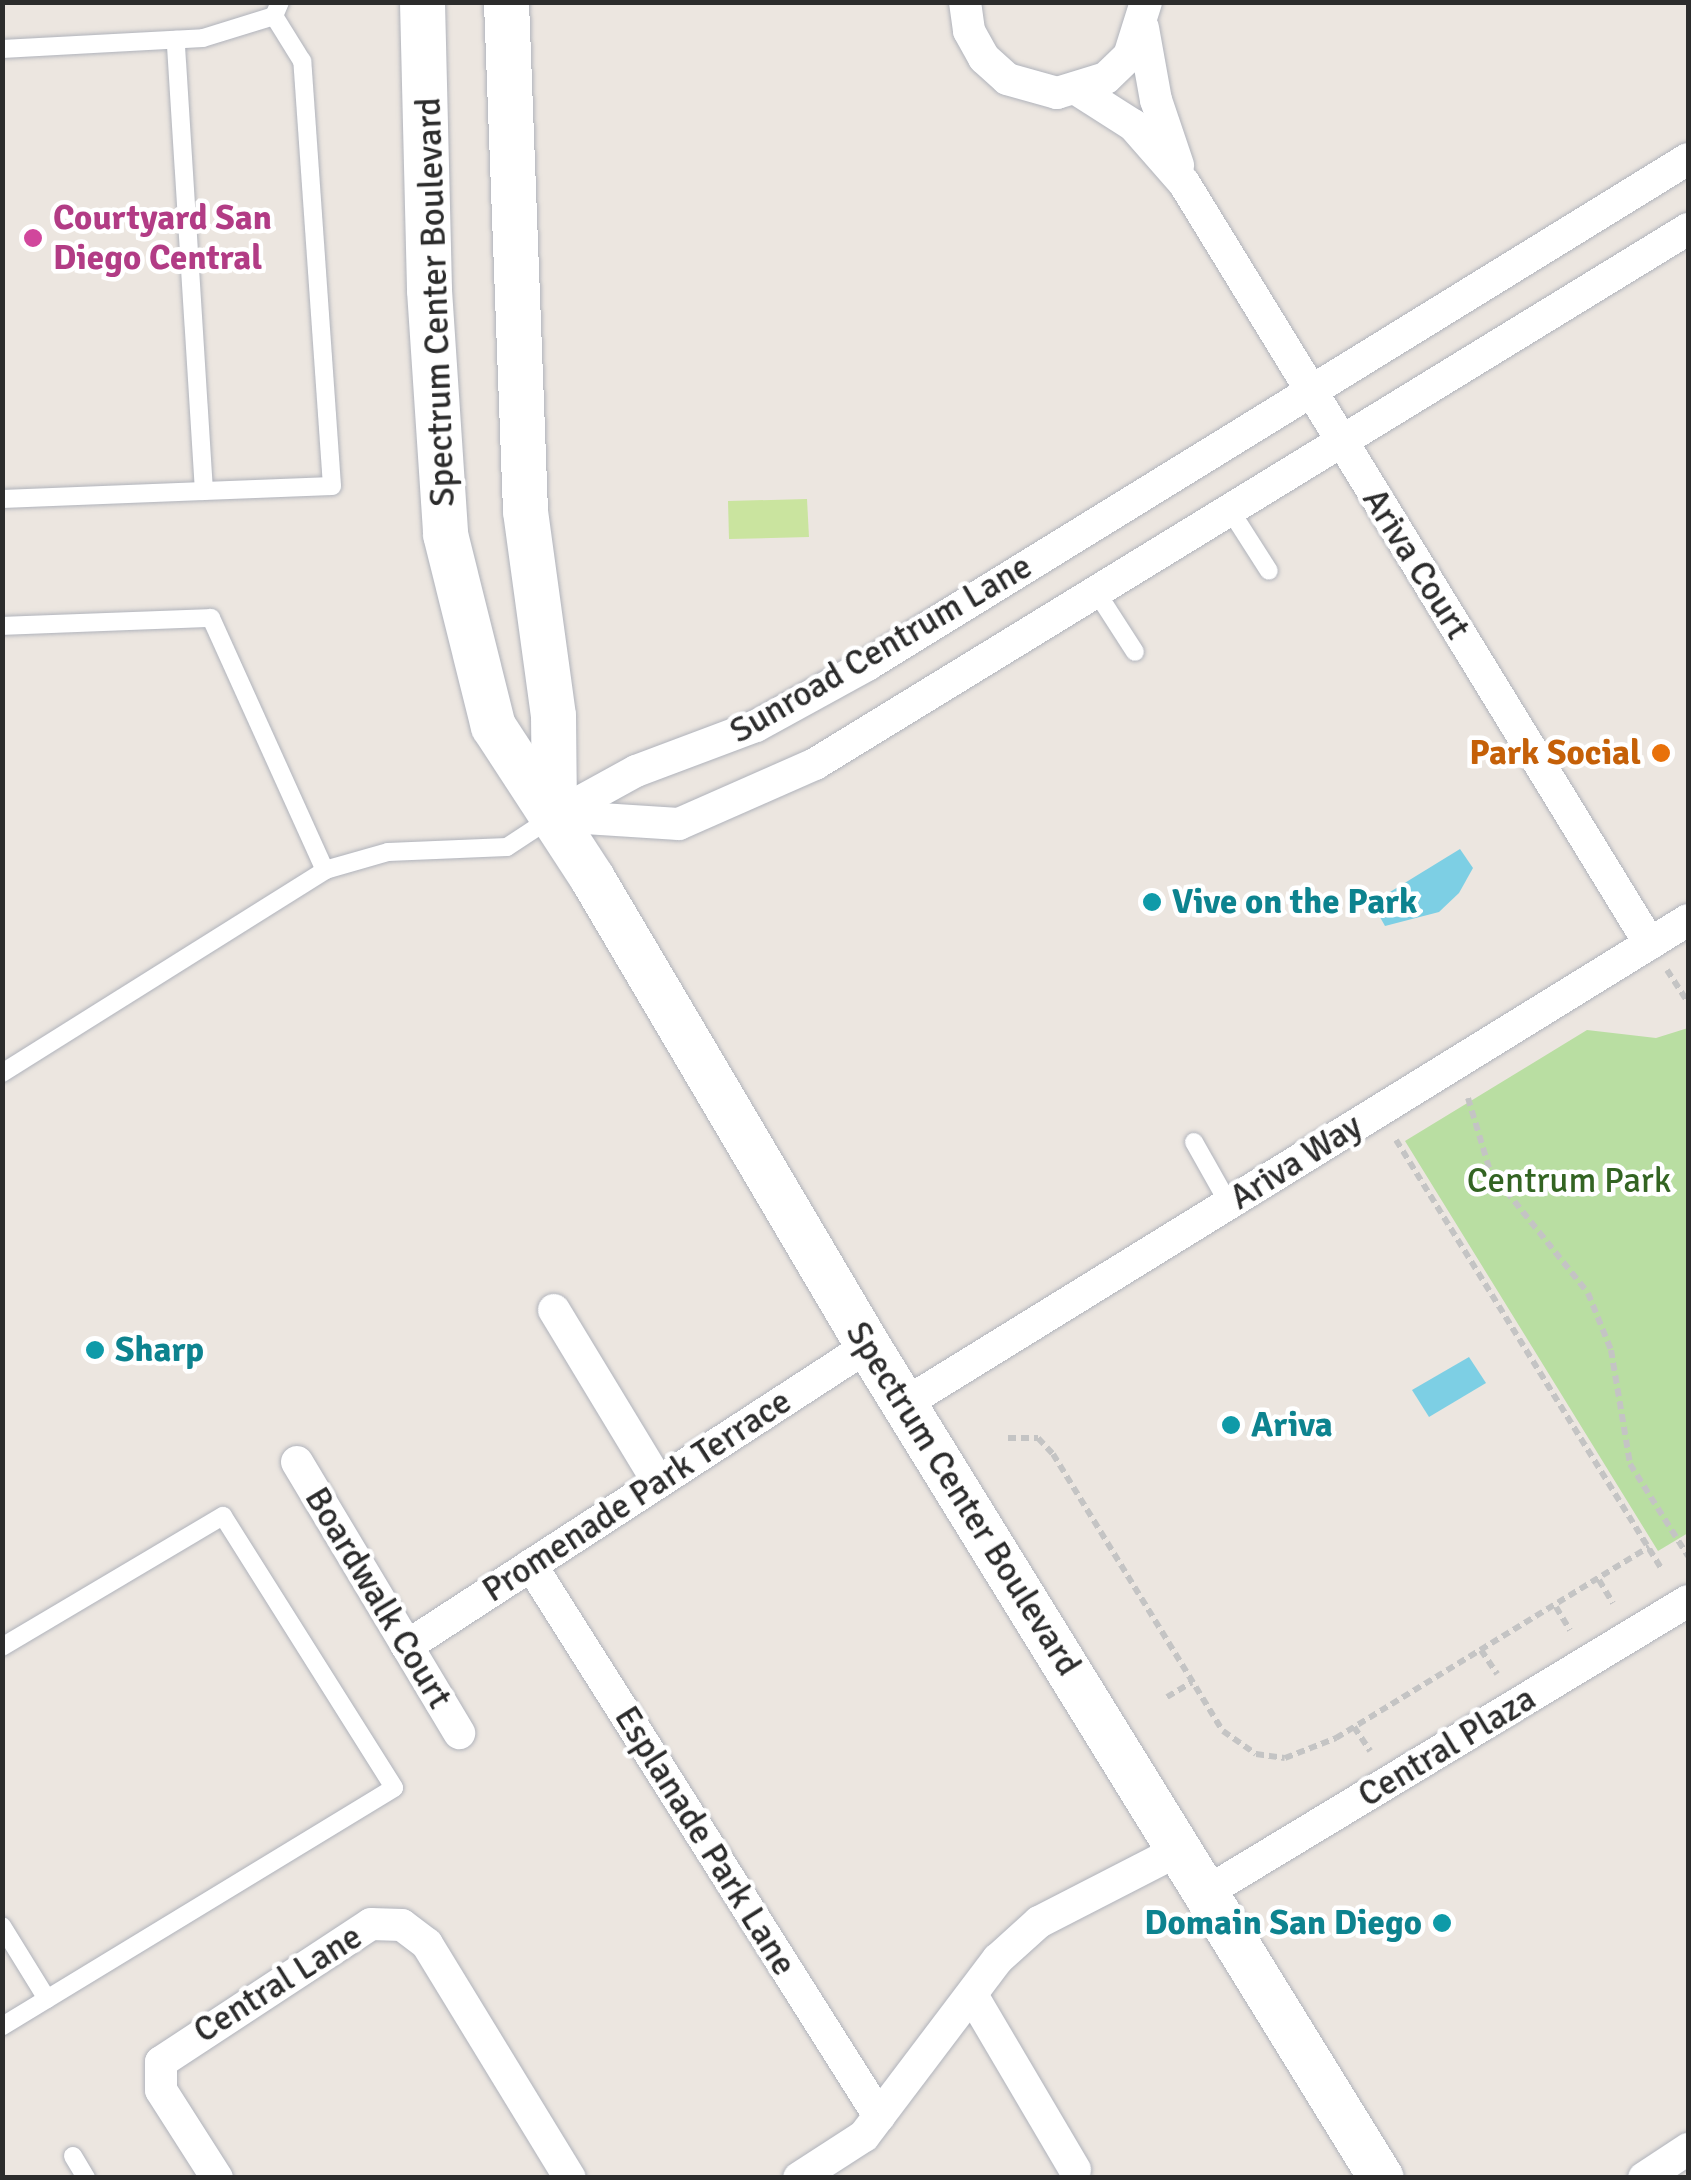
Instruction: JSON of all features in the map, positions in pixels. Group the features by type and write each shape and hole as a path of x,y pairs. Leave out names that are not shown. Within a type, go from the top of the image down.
{"street":[{"name":"Spectrum Center Boulevard","path":"422,2 429,290 445,534 493,726 554,816 868,1346 1380,2178"},
{"path":"506,2 524,491 553,715 554,816"},
{"name":"Ariva Court","path":"965,2 969,31 984,58 1008,79 1036,90 1078,90 1106,78 1128,56 1144,15"},
{"name":"Ariva Court","path":"1144,15 1156,100 1184,183"},
{"name":"Ariva Court","path":"1078,90 1133,125 1184,183 1650,944"},
{"name":"Sunroad Centrum Lane","path":"554,816 636,772 756,726 867,665 1688,159"},
{"name":"Sunroad Centrum Lane","path":"554,816 679,824 815,764 1688,229"},
{"name":"Ariva Way","path":"904,1404 1688,920"},
{"path":"554,1310 658,1482"},
{"name":"Promenade Park Terrace","path":"407,1646 868,1346"},
{"name":"Boardwalk Court","path":"297,1462 459,1733"},
{"name":"Esplanade Park Lane","path":"531,1565 880,2116"},
{"name":"Central Plaza","path":"1205,1893 1688,1601"},
{"path":"799,2178 864,2136 998,1959 1039,1922 1179,1850"},
{"name":"Central Lane","path":"217,2178 161,2090 161,2062 371,1924 402,1925 428,1944 570,2178"},
{"path":"972,1996 1075,2170"},
{"path":"1644,2178 1688,2149"}],"lane":[{"path":"2,49 176,40 277,9 302,62 332,486 2,499"},
{"path":"176,40 204,491"},
{"path":"1230,510 1268,572"},
{"path":"1097,593 1135,652"},
{"path":"2,626 212,618 326,870"},
{"path":"2,1073 326,870 388,852 507,847 554,816"},
{"path":"1194,1142 1229,1204"},
{"path":"2,1647 222,1516 394,1788 2,2026"},
{"path":"2,1926 47,1999"},
{"path":"73,2156 86,2178"}],"path":[{"path":"1457,1063 1490,1172 1588,1293 1610,1350 1630,1464 1688,1556"},
{"path":"1395,1139 1661,1568"},
{"path":"1008,1438 1038,1438 1054,1454 1223,1731 1256,1754 1285,1758 1354,1727 1649,1547"},
{"path":"1599,1580 1613,1603"},
{"path":"1556,1607 1570,1630"},
{"path":"1481,1650 1498,1675"},
{"path":"1167,1698 1192,1682"},
{"path":"1354,1727 1371,1753"}],"green space":[{"path":"807,499 809,537 729,539 728,501"},
{"name":"Centrum Park","path":"1688,1028 1688,1533 1658,1551 1405,1141 1587,1030 1656,1038"}],"water":[{"path":"1460,849 1473,868 1459,893 1439,912 1385,926 1372,903"},
{"path":"1469,1357 1486,1383 1429,1417 1412,1390"}],"place":[{"name":"Courtyard San Diego Central","path":"33,238"},
{"name":"Park Social","path":"1661,753"},
{"name":"Vive on the Park","path":"1152,902"},
{"name":"Sharp","path":"95,1350"},
{"name":"Ariva","path":"1231,1425"},
{"name":"Domain San Diego","path":"1442,1923"}]}
